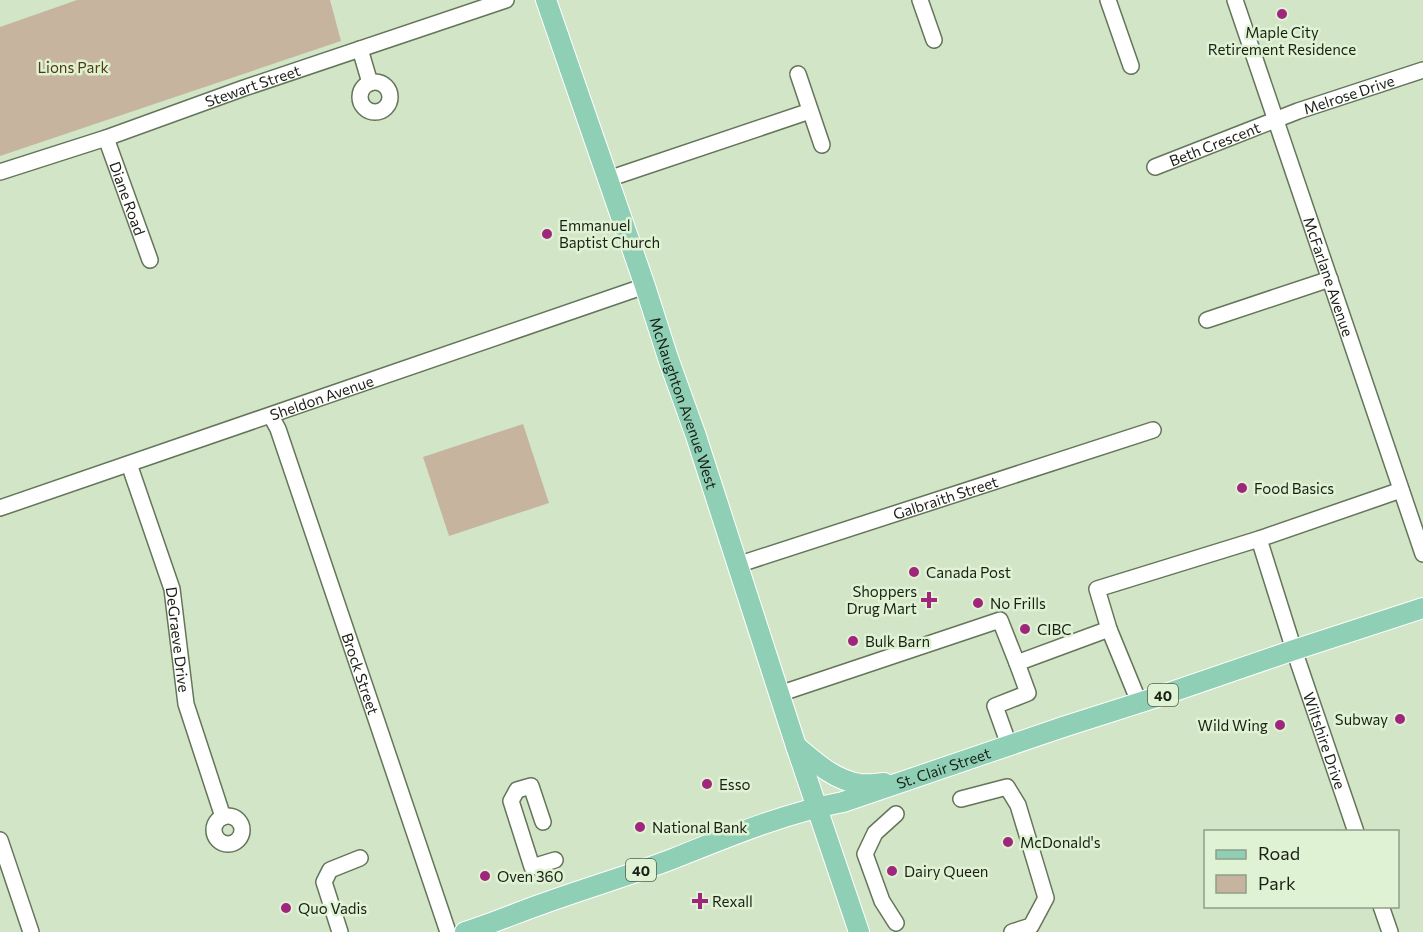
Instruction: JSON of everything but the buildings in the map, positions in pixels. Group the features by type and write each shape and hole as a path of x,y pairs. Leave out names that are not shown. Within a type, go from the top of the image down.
{"main road":[{"name":"McNaughton Avenue West","path":"546,0 696,436 859,932"},
{"name":"St. Clair Street","path":"465,932 505,926 523,910 666,861 735,834 817,807 843,802 1423,608"},
{"path":"796,746 843,780 862,785 904,781"}],"street":[{"name":"Stewart Street","path":"0,172 106,138 244,88 506,0"},
{"path":"920,0 934,40"},
{"path":"1108,0 1131,66"},
{"name":"McFarlane Avenue","path":"1235,0 1423,554"},
{"path":"360,49 370,83"},
{"name":"Melrose Drive","path":"1276,120 1423,70"},
{"path":"798,74 822,145"},
{"path":"608,179 810,111"},
{"name":"Beth Crescent","path":"1155,168 1276,120"},
{"name":"Diane Road","path":"106,138 150,260"},
{"path":"1207,320 1330,279"},
{"name":"Sheldon Avenue","path":"0,508 645,286"},
{"name":"Brock Street","path":"271,416 278,429 448,932"},
{"name":"Galbraith Street","path":"737,566 1153,430"},
{"name":"DeGraeve Drive","path":"129,464 172,589 186,704 223,818"},
{"path":"1139,702 1109,628 1097,589 1259,539 1401,490"},
{"name":"Wiltshire Drive","path":"1259,539 1356,830"},
{"path":"779,694 1000,620 1028,693 995,706 1009,745"},
{"path":"1017,663 1109,628"},
{"path":"543,822 531,786 517,790 511,801 532,867 555,860"},
{"path":"961,799 1007,787 1018,805 1046,898 1031,926 1012,932"},
{"path":"896,814 875,833 865,854 882,901 896,923"},
{"path":"0,840 31,932"},
{"path":"340,932 324,882 330,870 360,858"},
{"path":"1382,908 1390,932"}],"green space":[{"name":"Lions Park","path":"77,0 330,0 341,41 0,156 0,27"},
{"path":"523,424 549,503 449,536 423,457"}],"place":[{"name":"Maple City Retirement Residence","path":"1282,14"},
{"name":"Emmanuel Baptist Church","path":"547,234"},
{"name":"Food Basics","path":"1242,488"},
{"name":"Canada Post","path":"914,572"},
{"name":"Shoppers Drug Mart","path":"929,600"},
{"name":"No Frills","path":"978,603"},
{"name":"CIBC","path":"1025,629"},
{"name":"Bulk Barn","path":"853,641"},
{"name":"Subway","path":"1400,719"},
{"name":"Wild Wing","path":"1280,725"},
{"name":"Esso","path":"707,784"},
{"name":"National Bank","path":"640,827"},
{"name":"McDonald's","path":"1008,842"},
{"name":"Dairy Queen","path":"892,871"},
{"name":"Oven 360","path":"485,876"},
{"name":"Rexall","path":"700,901"},
{"name":"Quo Vadis","path":"286,908"}]}
